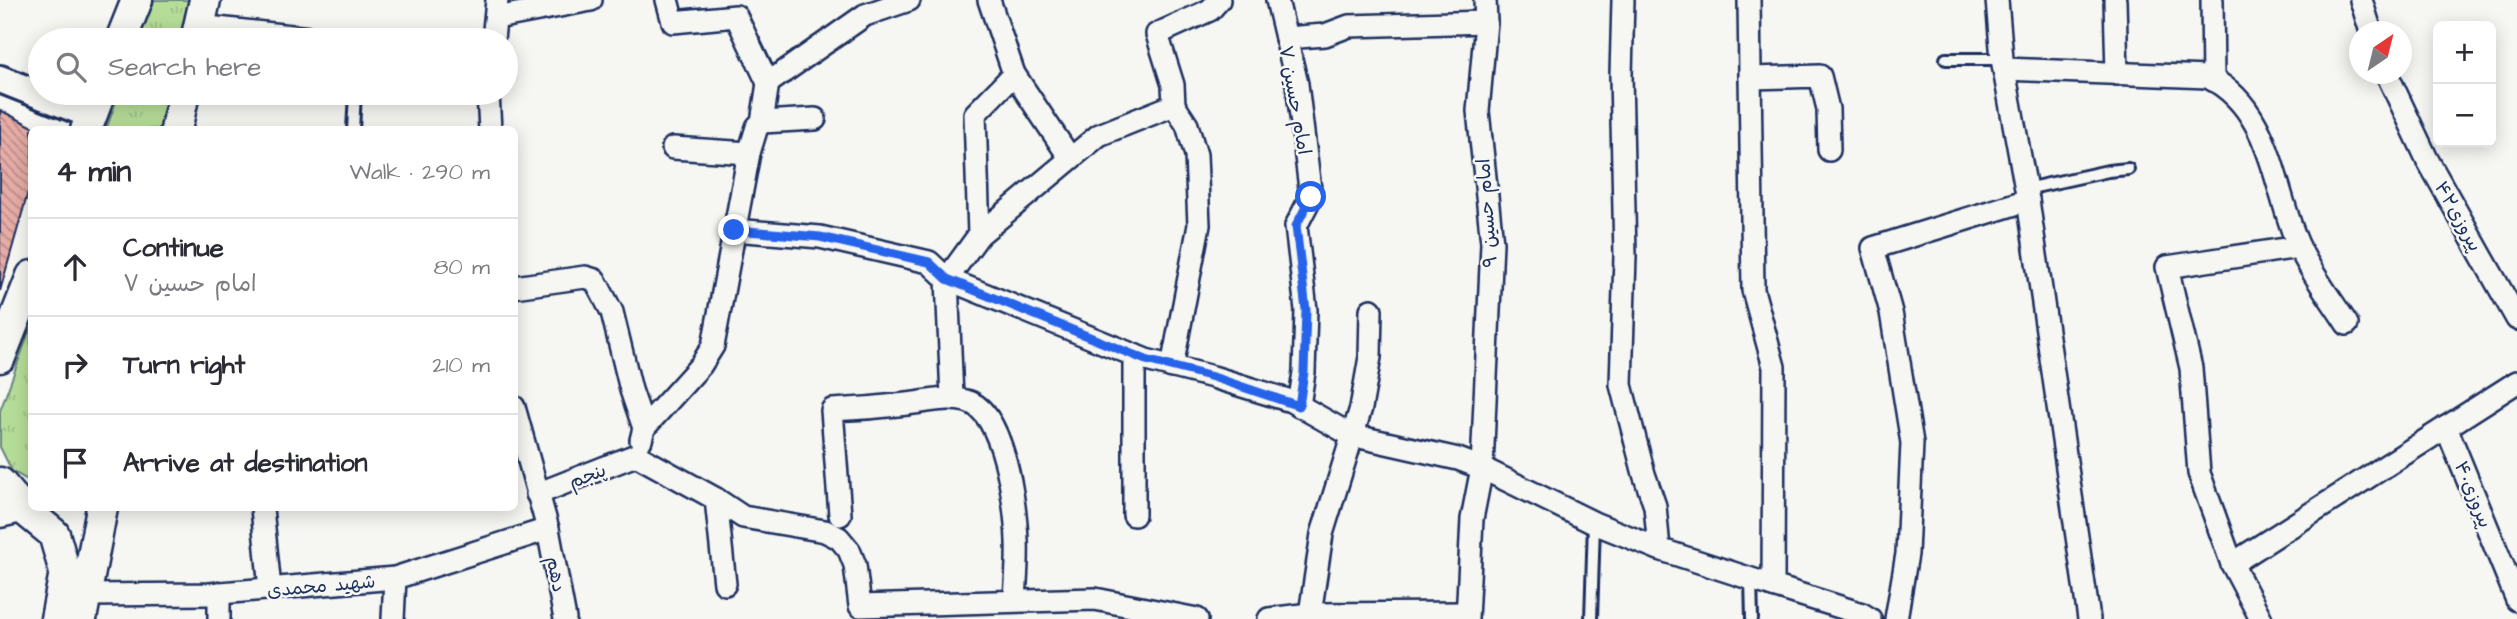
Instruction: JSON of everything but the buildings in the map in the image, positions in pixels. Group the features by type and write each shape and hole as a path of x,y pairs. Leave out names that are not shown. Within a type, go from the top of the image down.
{"main road":[{"path":"126,28 137,0"},
{"path":"177,126 181,105"},
{"path":"0,357 28,286"},
{"path":"0,484 17,508 54,534 65,572 56,619"},
{"path":"83,607 101,511"}],"street":[{"path":"494,28 496,9 591,0"},
{"path":"667,0 673,22 736,16 768,83 762,122 757,127 749,153 713,346 701,365 644,428 636,455 743,517 825,531 839,538 849,550 855,565 860,606 990,611 1015,600 1095,599 1197,619"},
{"path":"768,83 863,8 909,0"},
{"path":"989,0 1014,74 1070,158"},
{"path":"1172,366 1199,225 1196,155 1188,125 1174,105 1173,85 1157,34 1210,10 1219,0"},
{"name":"امام حسین ۷","path":"1276,0 1297,84 1311,197 1296,226 1306,310 1304,372 1299,406"},
{"name":"امام حسین ۹","path":"1466,616 1472,519 1482,468 1492,243 1478,111 1486,22 1485,0"},
{"path":"1622,0 1625,256 1621,385 1655,506 1659,549"},
{"path":"1749,0 1753,290 1774,367 1773,586"},
{"path":"1997,0 2003,64 2027,195 2089,619"},
{"path":"2115,0 2117,74"},
{"path":"2212,0 2213,80"},
{"path":"2361,0 2368,21"},
{"path":"200,22 243,28"},
{"path":"1286,38 1325,35 1349,26 1486,22"},
{"path":"2003,64 2117,74 2208,78 2228,88 2259,128 2299,247 2347,324"},
{"path":"979,234 975,114 1014,74"},
{"path":"1750,78 1820,76 1828,109 1829,149"},
{"path":"0,79 28,89"},
{"name":"پیروزی۴۲","path":"2392,84 2427,159 2517,319"},
{"path":"72,105 92,112"},
{"path":"489,105 490,126"},
{"path":"952,398 947,279 979,234 1099,135 1174,105"},
{"path":"762,122 815,119"},
{"path":"673,148 749,153"},
{"path":"1896,619 1907,554 1912,443 1891,312 1873,248 2027,195"},
{"path":"734,230 820,237 929,262 947,279 1134,355 1226,381 1299,406 1351,435 1458,459 1594,523 1659,549 1862,614 1870,619"},
{"path":"2261,619 2232,564 2199,473 2190,368 2167,267 2299,247"},
{"path":"518,286 585,277 595,280 612,312 631,390 644,428"},
{"path":"1310,614 1322,534 1361,408 1370,357 1371,310"},
{"path":"1134,355 1134,515"},
{"path":"2232,564 2517,382"},
{"path":"840,515 832,410 865,409 952,398 979,406 993,426 1002,451 1013,501 1017,541 1015,600"},
{"name":"دهم","path":"518,422 548,530 565,619"},
{"name":"پیروزی۴۰","path":"2446,427 2517,600"},
{"name":"پنجم","path":"537,494 636,455"},
{"path":"716,499 725,584"},
{"path":"262,511 270,589"},
{"name":"شهید محمدی","path":"83,607 395,578 548,530"},
{"path":"393,619 395,578"},
{"path":"219,593 219,619"},
{"path":"1269,619 1310,614 1466,616"}],"lane":[{"path":"1946,59 2003,64"},
{"path":"353,126 354,105"},
{"path":"2027,195 2108,170 2128,169"},
{"path":"1591,619 1594,523"},
{"path":"1751,579 1752,619"}],"green space":[{"path":"154,0 192,0 186,28 144,28"},
{"path":"115,105 170,105 166,126 107,126"},
{"path":"28,335 28,480 12,471 0,447 0,411"}],"route":[{"path":"734,230 820,237 929,262 947,279 1146,360 1213,377 1291,401 1299,406 1304,372 1306,310 1296,226 1311,197"}]}
